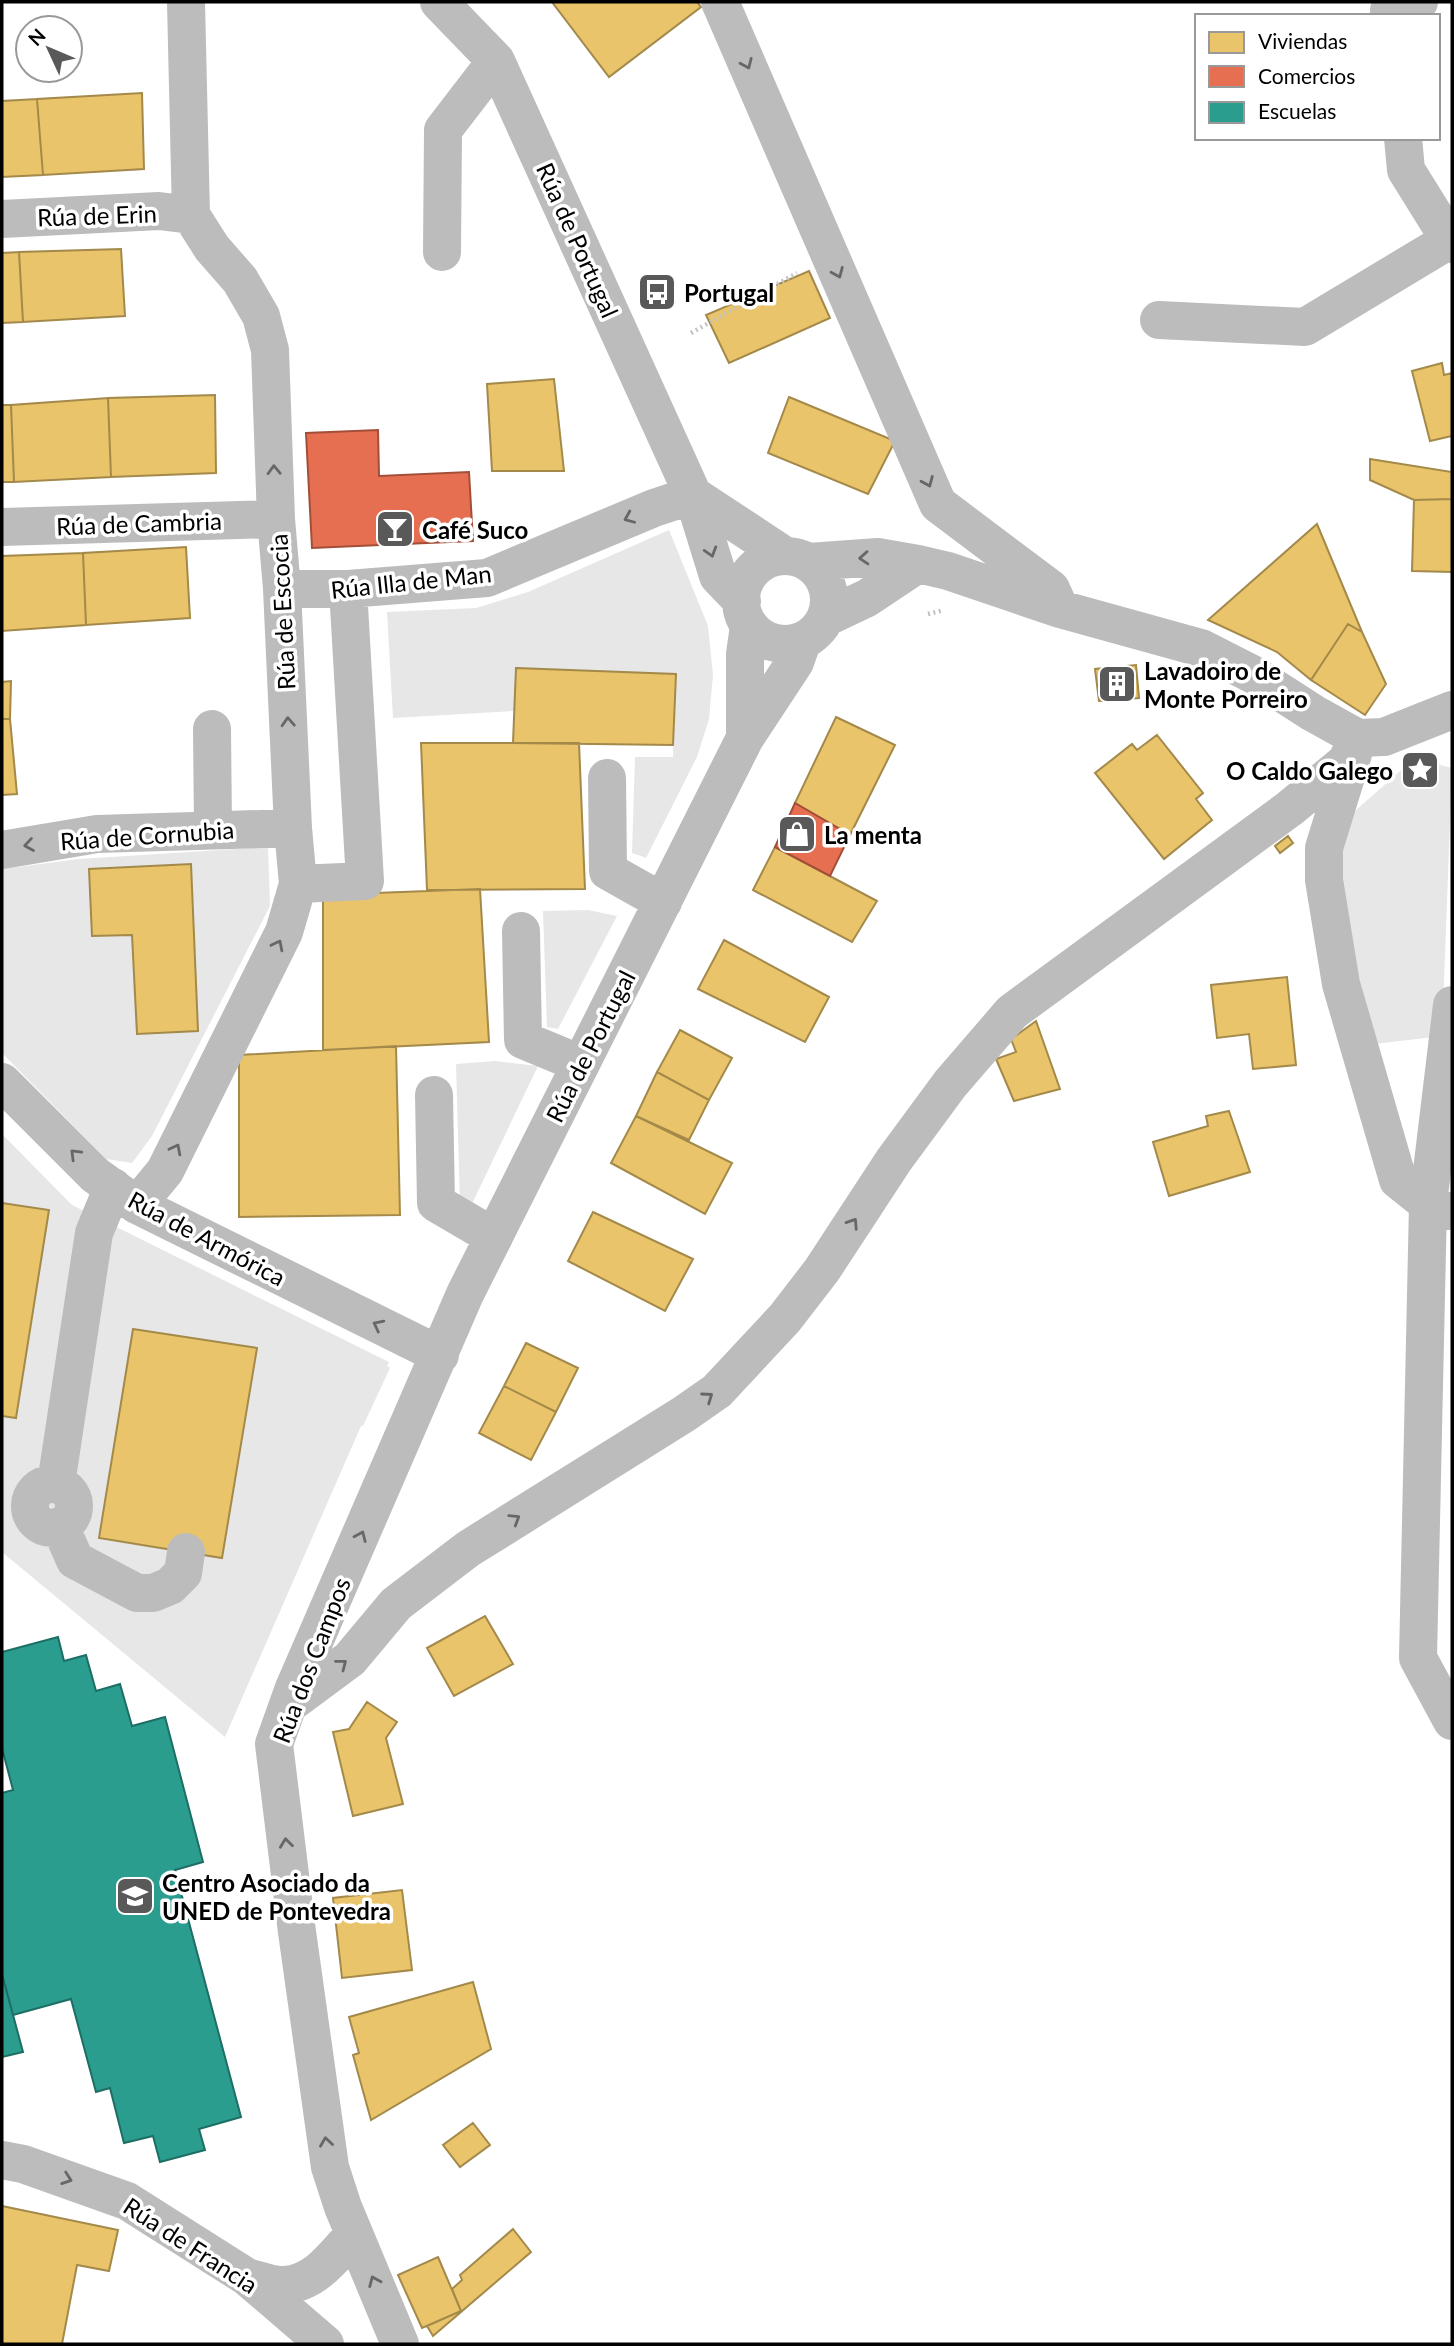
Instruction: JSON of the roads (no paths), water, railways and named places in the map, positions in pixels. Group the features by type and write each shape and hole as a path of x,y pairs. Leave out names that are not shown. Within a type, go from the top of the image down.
{"street":[{"path":"187,2 191,215"},
{"name":"Rúa de Portugal","path":"439,2 496,61 693,495 718,576 746,614 745,738"},
{"path":"720,2 938,505 1051,589 1060,609"},
{"path":"442,252 443,130 496,61"},
{"path":"1159,320 1305,327 1450,243 1406,170 1403,140"},
{"name":"Rúa de Erin","path":"2,219 159,211 191,215"},
{"name":"Rúa de Escocia","path":"29,1492 94,1233 125,1196 165,1171 284,932 298,884 292,828 270,350 261,316 240,280 212,248 191,215"},
{"path":"693,495 824,577 830,597 814,629"},
{"name":"Rúa Illa de Man","path":"282,589 348,589 487,578 654,508 693,495"},
{"name":"Rúa de Cambria","path":"2,527 276,519"},
{"path":"918,564 867,598 782,645 758,636 746,614 742,589 749,575 761,562 878,557 918,564 948,571 1060,609 1201,648 1254,675 1358,738 1384,737 1452,710"},
{"path":"298,884 365,881 348,589"},
{"name":"Rúa de Portugal","path":"440,1355 465,1294 745,738 814,629"},
{"path":"212,729 213,830"},
{"path":"1358,738 1324,848 1324,880 1341,984 1398,1180 1440,1208"},
{"path":"288,1705 349,1659 396,1604 468,1549 717,1391 785,1318 822,1270 894,1160 950,1084 1012,1012 1289,809 1346,762 1358,738"},
{"path":"607,778 608,872 663,902"},
{"name":"Rúa de Cornubia","path":"2,850 97,834 292,828"},
{"path":"521,931 523,1040 581,1064"},
{"path":"1452,1005 1440,1208 1437,1471 1418,1658 1452,1721"},
{"name":"Rúa de Armórica","path":"2,1082 95,1175 125,1196 440,1355"},
{"path":"434,1095 436,1203 494,1237"},
{"name":"Rúa dos Campos","path":"400,2344 336,2190 330,2167 274,1744 288,1705 440,1355"},
{"path":"29,1492 67,1491 73,1503 71,1517 60,1526 75,1560 137,1593 153,1593 170,1586 183,1573 186,1552"},
{"name":"Rúa de Francia","path":"2,2160 23,2164 127,2201 247,2277 325,2344"},
{"path":"247,2277 284,2285 310,2277 324,2267 354,2234"}],"place":[{"name":"Portugal","path":"657,292"},
{"name":"Café Suco","path":"395,529"},
{"name":"Lavadoiro de Monte Porreiro","path":"1117,684"},
{"name":"O Caldo Galego","path":"1420,770"},
{"name":"La menta","path":"797,834"},
{"name":"Centro Asociado da UNED de Pontevedra","path":"135,1896"}]}
